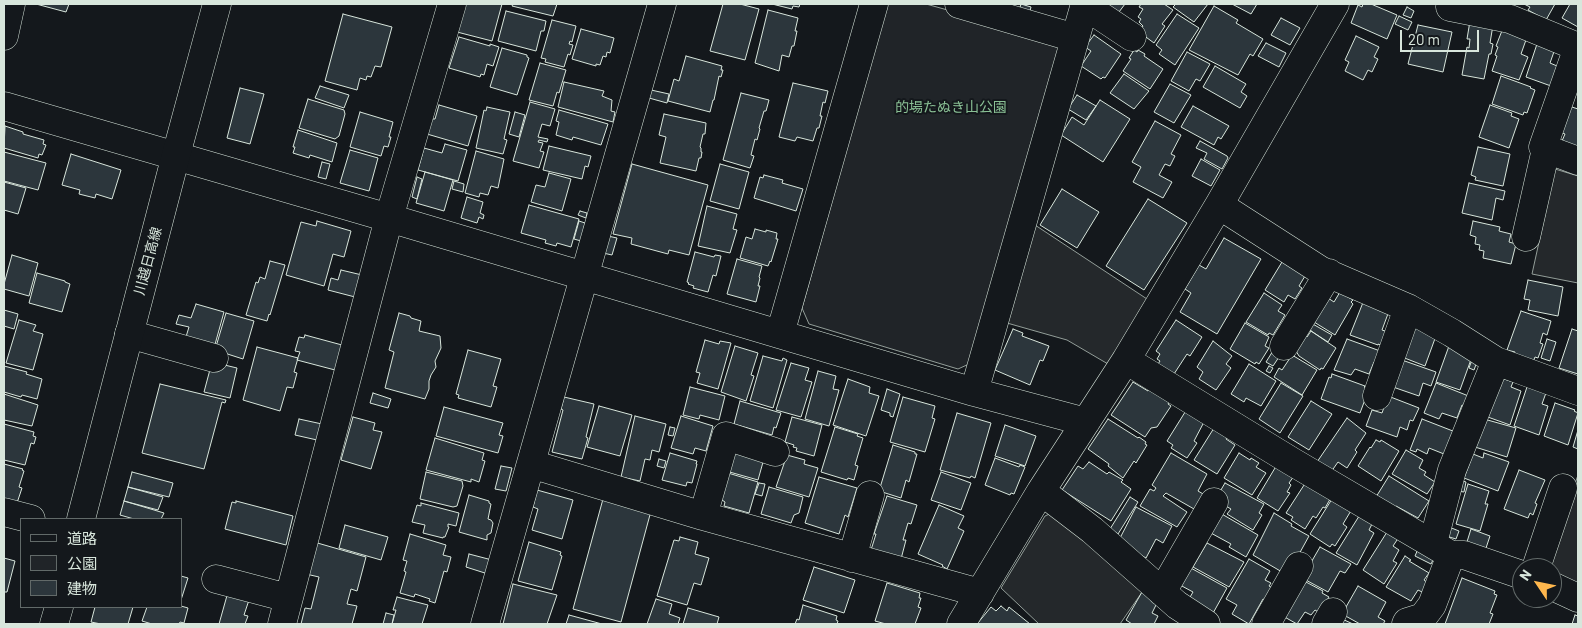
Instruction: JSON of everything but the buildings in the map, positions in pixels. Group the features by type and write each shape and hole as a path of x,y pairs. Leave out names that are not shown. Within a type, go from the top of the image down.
{"street":[{"path":"4,36 11,4"},
{"name":"川越日高線","path":"82,518 176,155 218,4"},
{"path":"282,624 390,218 452,4"},
{"path":"485,624 662,4"},
{"path":"780,334 874,4"},
{"path":"959,4 1075,38"},
{"path":"974,392 1085,4 1132,37"},
{"path":"960,624 1041,491 1126,360 1335,4"},
{"path":"1450,7 1511,11 1578,47 1570,98 1543,147 1546,149 1526,237"},
{"path":"4,106 390,218 974,392 1086,422"},
{"path":"1546,149 1578,161"},
{"path":"1219,204 1320,270 1408,308 1496,361 1578,391"},
{"path":"1284,346 1329,273"},
{"path":"1376,396 1408,308"},
{"path":"129,334 214,358"},
{"path":"1126,360 1291,461 1442,549 1512,572"},
{"path":"1406,624 1423,617 1432,606 1442,549 1452,470 1496,361"},
{"path":"703,516 726,436 774,452"},
{"path":"531,464 703,516 980,594"},
{"path":"1539,558 1563,488"},
{"path":"1041,491 1092,530 1168,607 1206,624"},
{"path":"852,558 870,495"},
{"path":"1168,607 1214,502"},
{"path":"4,512 27,518"},
{"path":"1266,624 1299,566"},
{"path":"216,579 288,598"},
{"path":"1562,591 1578,598"},
{"path":"54,624 59,608"}],"green space":[{"name":"的場たぬき山公園","path":"887,4 926,4 1055,40 1061,48 969,364 958,369 809,324 802,308"}],"shaded area":[{"path":"1555,169 1578,176 1578,283 1532,274"},
{"path":"1035,225 1147,299 1108,364 1067,340 1007,323"},
{"path":"1578,475 1578,586 1562,579 1562,558 1549,558"},
{"path":"1054,512 1147,585 1120,624 1039,624 1001,588 1045,516"}]}
